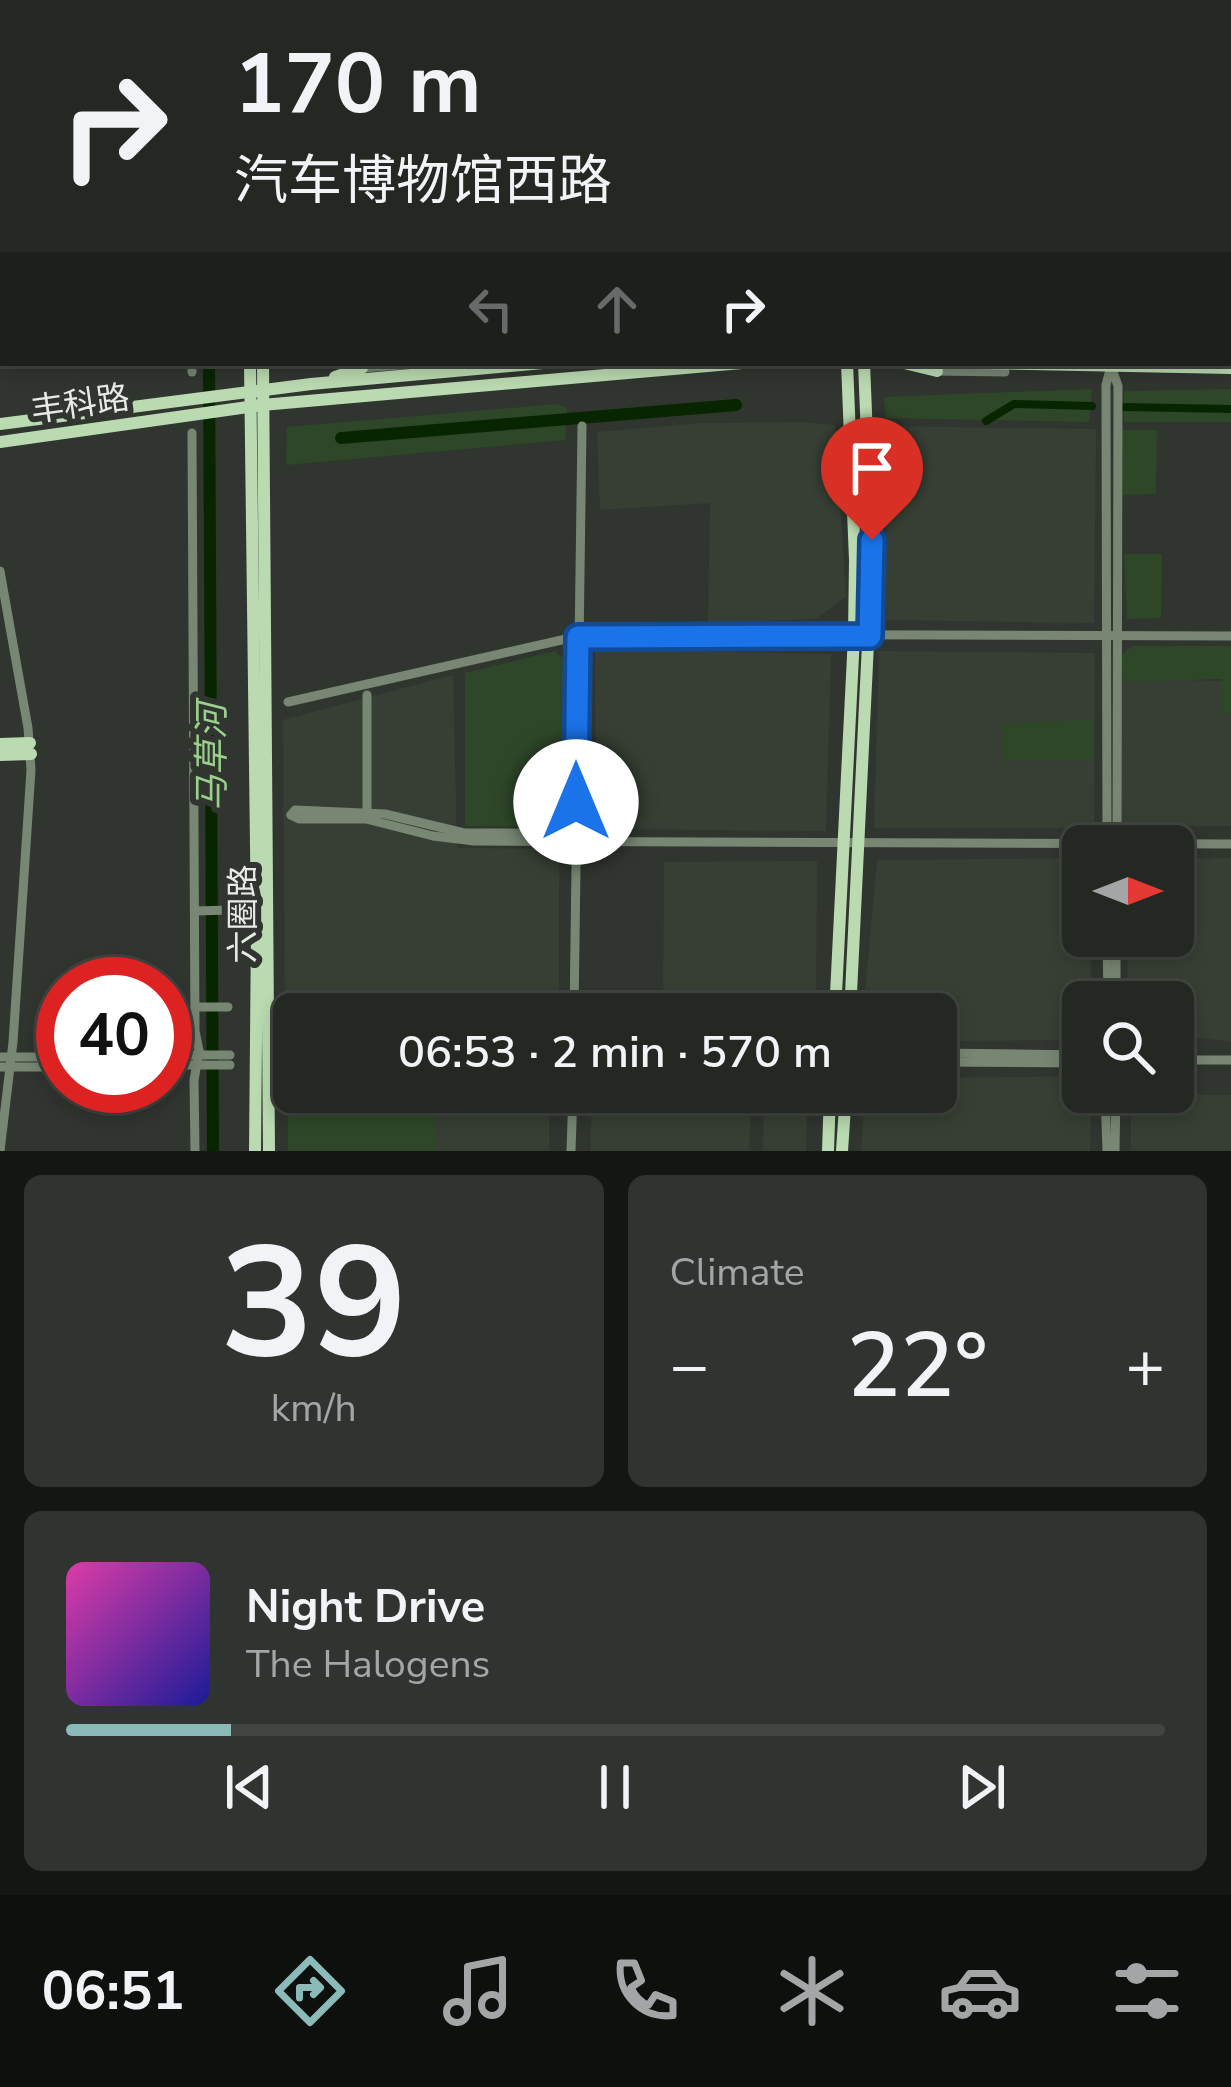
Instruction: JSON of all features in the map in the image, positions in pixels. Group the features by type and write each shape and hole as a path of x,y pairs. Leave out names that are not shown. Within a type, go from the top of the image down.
{"main road":[{"path":"251,366 256,390"},
{"path":"256,390 262,366"},
{"name":"丰科路","path":"0,424 256,390 496,366"},
{"name":"丰科路","path":"0,442 255,406 708,366"},
{"path":"848,366 855,560 850,993"},
{"path":"837,993 870,636 872,561 864,366"},
{"path":"917,366 938,371"},
{"path":"1005,372 1032,366"},
{"path":"1111,366 1231,368"},
{"path":"311,384 362,368"},
{"name":"六圈路","path":"255,1151 256,390"},
{"name":"六圈路","path":"255,406 269,1151"},
{"path":"0,744 30,748"},
{"path":"0,754 30,748"},
{"path":"828,1151 829,1113"},
{"path":"842,1151 845,1113"}],"street":[{"path":"362,368 388,366"},
{"path":"1111,366 1106,385 1117,825"},
{"path":"938,371 1005,372"},
{"path":"574,993 582,426"},
{"path":"192,434 199,1052 194,1080 195,1151"},
{"path":"0,571 30,748 0,1150"},
{"path":"1107,825 1112,636"},
{"path":"288,701 578,637 1231,636"},
{"path":"367,695 367,815"},
{"path":"367,815 298,819 291,814 295,810 367,815 442,830 557,833 576,844 1062,845"},
{"path":"1194,844 1231,844"},
{"path":"195,910 231,910"},
{"path":"196,1007 228,1006"},
{"path":"957,1058 1062,1059"},
{"path":"5,1062 36,1059"},
{"path":"192,1059 230,1060"},
{"path":"192,1061 197,1060"},
{"path":"1194,1060 1231,1060"},
{"path":"5,1062 36,1065"},
{"path":"572,1151 573,1113"},
{"path":"1107,1113 1111,1151"},
{"path":"1111,1151 1114,1113"}],"shaded area":[{"path":"701,423 835,425 846,597 816,619 708,623 710,503 600,510 597,432"},
{"path":"886,426 1096,429 1094,623 886,620"},
{"path":"595,649 831,654 826,831 596,829"},
{"path":"879,651 1095,653 1094,825 874,828"},
{"path":"453,675 457,848 559,849 559,993 285,993 283,720"},
{"path":"1121,679 1231,681 1231,826 1119,825"},
{"path":"1062,858 1062,957 1091,957 1091,981 1062,981 1062,1040 957,1041 957,993 865,993 877,860"},
{"path":"1231,858 1231,1041 1194,1038 1194,981 1128,981 1127,957 1194,957 1194,859"},
{"path":"817,861 816,993 663,993 664,862"},
{"path":"1062,1076 1062,1113 1091,1113 1090,1151 861,1151 864,1113 957,1113 957,1078"},
{"path":"1194,1095 1231,1095 1231,1151 1131,1151 1131,1113 1194,1113"},
{"path":"435,1113 549,1113 549,1151 435,1151"},
{"path":"591,1113 750,1113 749,1151 590,1151"},
{"path":"764,1113 807,1113 806,1151 763,1151"}],"green space":[{"path":"1092,389 1089,422 886,418 884,397"},
{"path":"1231,389 1231,422 1124,422 1124,391"},
{"path":"557,404 567,408 565,440 286,465 287,427"},
{"path":"1119,430 1157,430 1156,494 1122,495"},
{"path":"1124,554 1162,554 1161,618 1127,619"},
{"path":"1132,646 1231,646 1231,714 1220,714 1222,679 1123,682 1121,656"},
{"path":"555,651 564,659 562,827 465,826 465,673"},
{"path":"1094,719 1093,760 1002,760 1002,724"},
{"path":"288,1113 435,1113 435,1151 288,1151"}],"waterway":[{"name":"马草河","path":"209,366 213,1151"},
{"path":"986,421 1014,404 1092,406"},
{"path":"341,438 736,405"},
{"path":"1125,407 1231,409"}],"route":[{"path":"576,802 578,637 870,636 872,540"}]}
